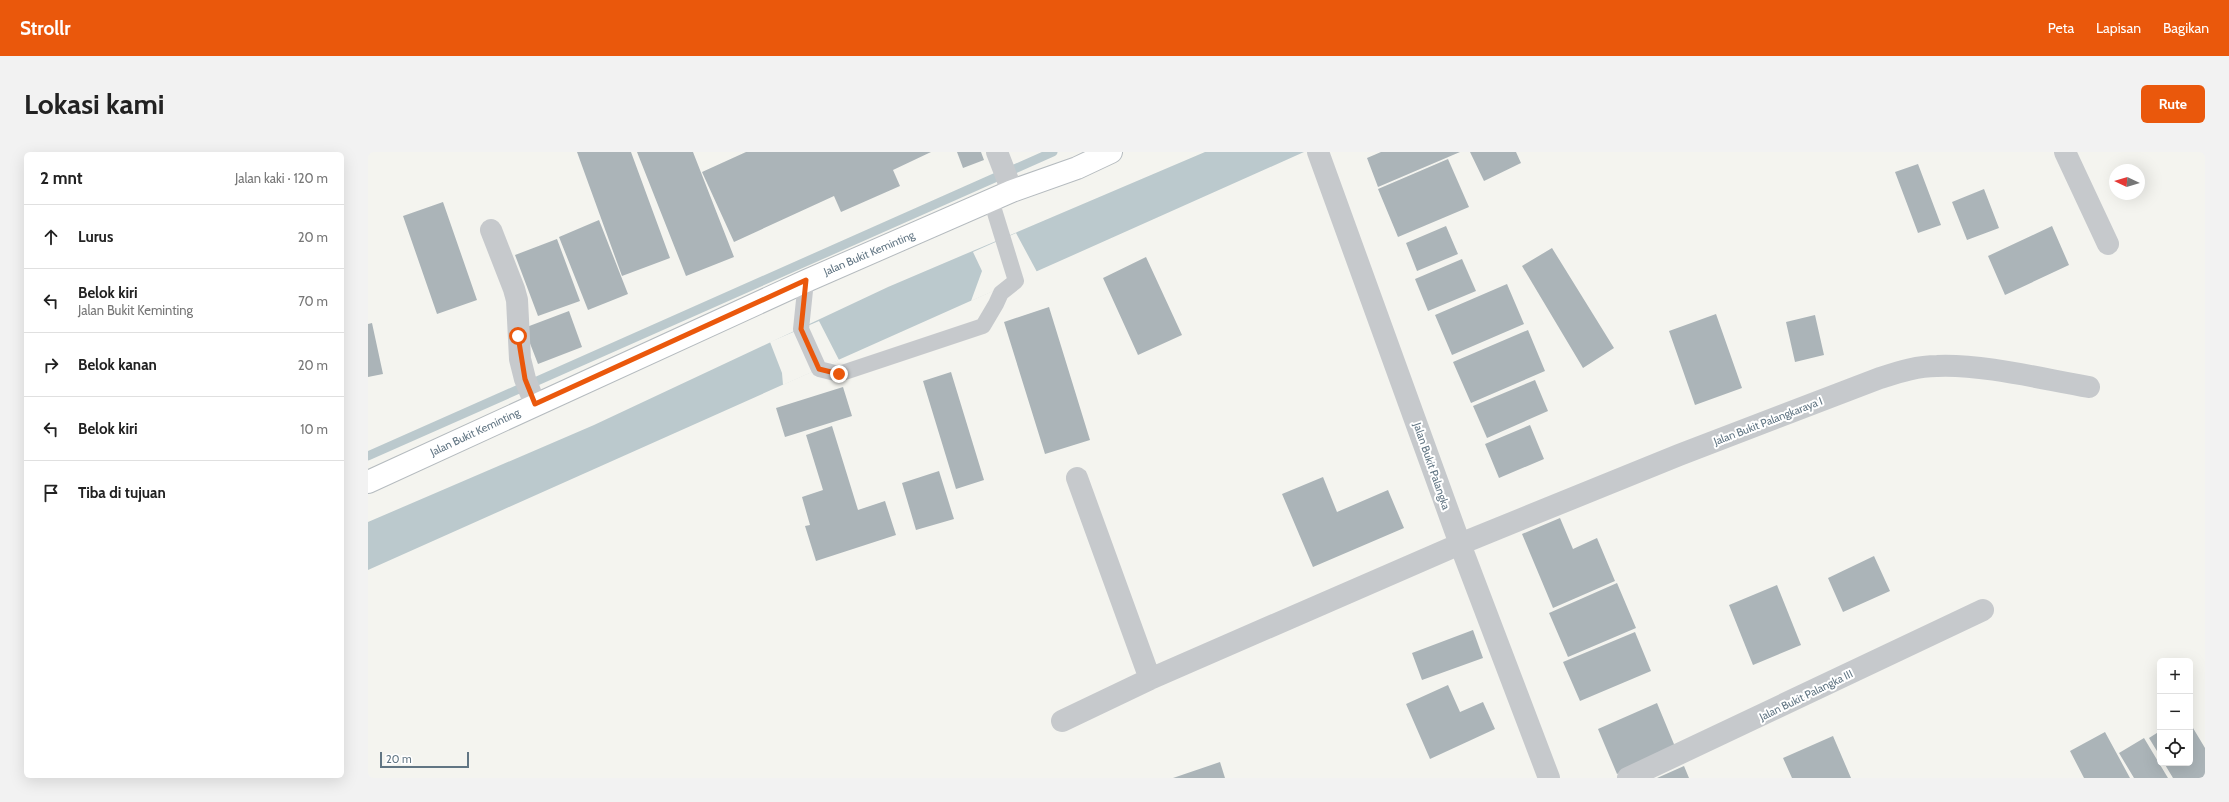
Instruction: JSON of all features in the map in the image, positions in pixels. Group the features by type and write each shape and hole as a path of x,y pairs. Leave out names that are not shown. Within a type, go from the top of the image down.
{"main road":[{"name":"Jalan Bukit Keminting","path":"368,482 806,280 1012,191 1077,168 1111,152"}],"street":[{"path":"997,152 1012,191"},
{"name":"Jalan Bukit Palangka","path":"1318,152 1460,544 1549,778"},
{"path":"2066,152 2108,244"},
{"path":"491,230 517,300 520,359 525,379 535,404"},
{"name":"Jalan Bukit Palangkaraya I","path":"1062,722 1150,679 1460,544 1679,454 1880,378 1910,369 1937,366 1967,367 2089,387"},
{"path":"1077,478 1150,679"},
{"name":"Jalan Bukit Palangka III","path":"1628,778 1984,610"}],"lane":[{"path":"806,280 801,329 819,369 839,374 983,326 1001,293 1016,281 991,200"}],"shaded area":[{"path":"1205,152 1304,152 368,570 368,522 594,425 888,287"}],"pier":[{"path":"1016,233 1037,272 971,301 982,271 973,252"},
{"path":"819,321 839,360 783,385 782,373 770,342"}],"building":[{"path":"577,152 631,152 670,258 622,276"},
{"path":"637,152 693,152 734,257 686,276"},
{"path":"746,152 931,152 893,170 900,186 841,212 834,196 734,242 702,172"},
{"path":"957,152 981,152 984,160 963,168"},
{"path":"1381,152 1460,152 1378,187 1367,158"},
{"path":"1470,152 1516,152 1521,163 1484,181"},
{"path":"1448,159 1469,207 1398,237 1378,189"},
{"path":"1918,164 1941,225 1918,233 1895,172"},
{"path":"1984,189 1999,228 1967,240 1952,202"},
{"path":"443,202 477,300 437,314 403,216"},
{"path":"599,220 628,294 588,310 559,237"},
{"path":"1446,226 1458,254 1417,271 1406,243"},
{"path":"2052,226 2069,265 2005,295 1988,256"},
{"path":"557,239 580,301 538,316 515,255"},
{"path":"1552,248 1614,348 1583,368 1522,266"},
{"path":"1146,257 1182,335 1138,355 1103,278"},
{"path":"1462,259 1476,291 1428,311 1415,279"},
{"path":"1507,284 1524,324 1452,355 1435,315"},
{"path":"1049,307 1090,440 1045,454 1004,322"},
{"path":"569,311 582,347 538,364 524,328"},
{"path":"1716,314 1742,388 1695,405 1669,331"},
{"path":"1815,315 1824,355 1795,362 1786,322"},
{"path":"372,323 383,374 368,377 368,324"},
{"path":"1528,330 1545,371 1471,403 1453,362"},
{"path":"951,372 984,480 956,489 923,381"},
{"path":"1535,380 1548,411 1487,438 1473,406"},
{"path":"843,387 852,416 785,437 776,408"},
{"path":"1530,425 1544,459 1499,478 1485,444"},
{"path":"832,426 858,510 885,501 896,535 816,561 805,526 810,525 802,497 823,490 806,435"},
{"path":"939,471 954,519 916,530 902,483"},
{"path":"1323,477 1337,512 1388,490 1404,528 1313,567 1282,494"},
{"path":"1560,518 1573,549 1597,538 1615,581 1553,608 1522,534"},
{"path":"1874,556 1890,591 1843,612 1828,578"},
{"path":"1617,583 1636,628 1568,657 1549,613"},
{"path":"1777,585 1801,645 1753,665 1729,605"},
{"path":"1473,630 1483,658 1422,680 1412,653"},
{"path":"1635,632 1651,671 1580,701 1563,662"},
{"path":"1448,685 1460,712 1483,702 1495,729 1430,759 1406,704"},
{"path":"1657,703 1676,749 1617,774 1598,729"},
{"path":"2193,728 2205,748 2205,778 2173,778 2166,766 2193,766"},
{"path":"2105,732 2130,778 2084,778 2070,751"},
{"path":"2157,733 2157,751 2149,738"},
{"path":"1833,736 1851,778 1792,778 1783,758"},
{"path":"2144,738 2157,760 2157,766 2161,766 2168,778 2134,778 2119,753"},
{"path":"1220,762 1225,778 1173,778"},
{"path":"1684,766 1689,778 1657,778"}],"waterway":[{"path":"368,456 1053,152"}],"route":[{"path":"518,336 520,359 525,379 535,404 806,280 801,329 819,369 839,374"}]}
